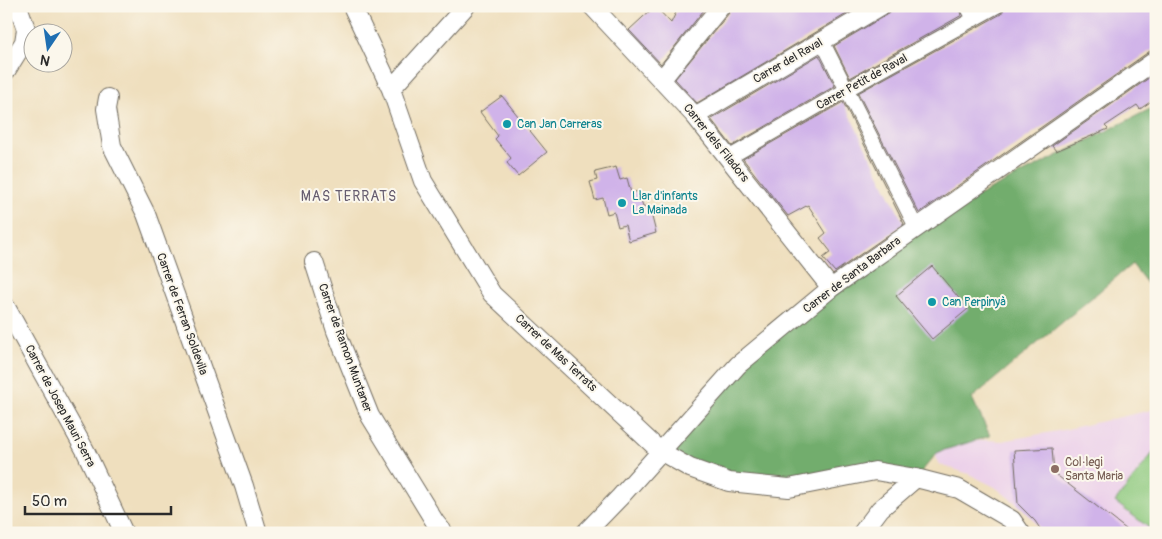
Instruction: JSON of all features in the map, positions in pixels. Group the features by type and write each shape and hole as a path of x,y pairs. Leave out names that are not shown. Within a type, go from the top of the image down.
{"street":[{"path":"6,71 24,42 26,29 18,6"},
{"name":"Carrer de Mas Terrats","path":"352,6 391,88 423,181 492,294 660,452 690,468 729,482 789,488 875,471 916,478 959,488 1012,520 1021,533"},
{"path":"391,88 466,6"},
{"name":"Carrer dels Filadors","path":"592,6 662,78 695,116 831,288"},
{"path":"662,78 722,6"},
{"name":"Carrer del Raval","path":"695,116 881,6"},
{"path":"967,6 974,19"},
{"name":"Carrer Petit de Raval","path":"728,158 996,6"},
{"path":"822,41 916,227"},
{"name":"Carrer de Santa Barbara","path":"585,533 620,497 738,365 831,288 1156,60"},
{"name":"Carrer de Ferran Soldevila","path":"108,98 106,109 112,146 146,214 244,486 258,533"},
{"name":"Carrer de Ramon Muntaner","path":"314,262 336,331 370,416 444,533"},
{"name":"Carrer de Josep Mauri Serra","path":"6,307 85,450 124,533"},
{"path":"862,533 880,508 916,478"}],"shaded area":[{"name":"Col·legi Santa Maria","path":"1156,409 1156,533 1043,533 1026,511 995,487 969,474 938,464 934,446 987,440 1002,441 1063,430"}],"green space":[{"path":"1156,106 1156,295 1132,264 972,398 990,436 938,452 916,478 875,471 789,488 729,482 660,451 738,365 916,227"},
{"path":"1156,449 1156,533 1115,502"}],"building":[{"path":"655,6 671,23 679,6 707,6 661,64 629,30"},
{"path":"731,6 860,6 697,103 675,79 729,13"},
{"path":"892,6 958,6 962,15 850,78 834,46 886,15 890,12"},
{"path":"1006,6 1156,6 1156,49 1150,51 919,213 858,93 1001,14"},
{"path":"819,55 835,86 732,146 711,119"},
{"path":"1156,73 1156,98 1140,109 1137,105 1105,126 1108,129 1056,151 1052,146"},
{"name":"Can Jan Carreras","path":"502,96 547,152 518,176 507,163 511,158 495,139 498,136 480,112"},
{"path":"843,102 904,224 835,272 823,258 831,252 820,238 826,233 808,205 788,216 743,159"},
{"name":"Llar d'infants La Mainada","path":"616,167 620,180 627,178 631,193 639,191 643,207 649,205 656,233 629,241 625,225 618,227 614,212 607,214 603,198 595,200 590,182 597,180 595,172"},
{"name":"Can Perpinyà","path":"932,266 968,309 932,339 896,296"},
{"path":"1052,448 1054,473 1131,533 1043,533 1035,521 1018,504 1014,450"}],"place":[{"name":"Can Jan Carreras","path":"507,124"},
{"name":"Llar d'infants La Mainada","path":"622,203"},
{"name":"Can Perpinyà","path":"932,302"},
{"name":"Col·legi Santa Maria","path":"1055,469"}],"district":[{"name":"MAS TERRATS","path":"349,196"}]}
